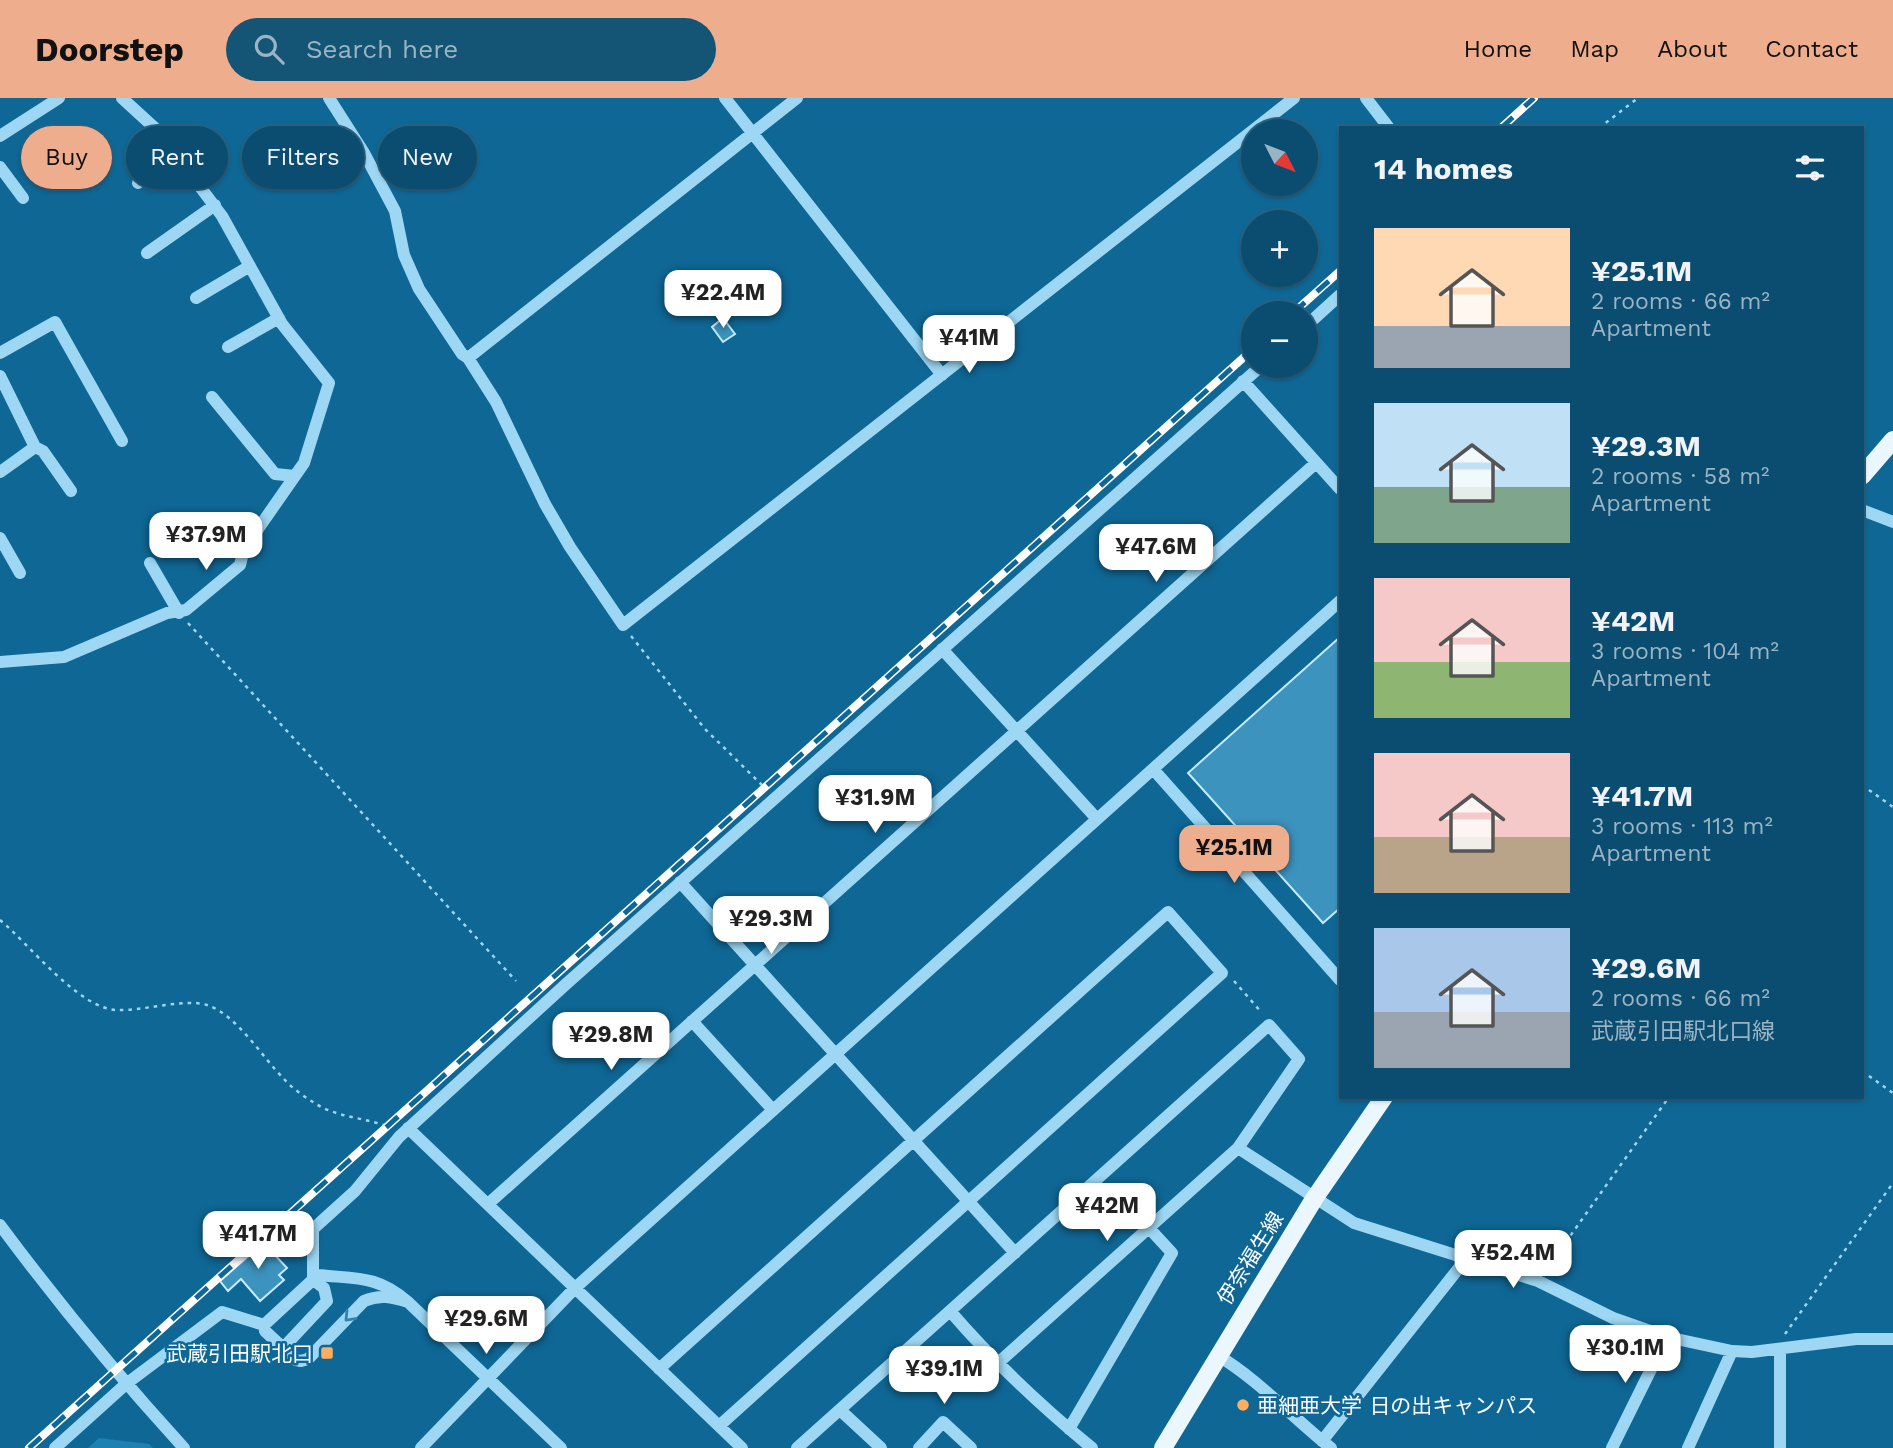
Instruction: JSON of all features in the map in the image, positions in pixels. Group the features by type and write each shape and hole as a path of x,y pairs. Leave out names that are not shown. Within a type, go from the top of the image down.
{"main road":[{"path":"1864,474 1893,440"},
{"name":"伊奈福生線","path":"1163,1448 1314,1199 1383,1099"}],"street":[{"path":"0,136 59,98"},
{"path":"122,98 153,126"},
{"path":"329,98 365,153 395,211 404,255 419,289 496,402 545,504 570,547 623,625 1294,98"},
{"path":"725,98 942,375"},
{"path":"468,358 797,98"},
{"path":"1366,98 1387,126"},
{"path":"0,167 23,198"},
{"path":"0,662 64,657 167,613 186,610 240,565 244,549 304,463 330,383 279,318 215,205 203,189"},
{"path":"148,253 215,205"},
{"path":"196,298 250,266"},
{"path":"1318,315 1339,296"},
{"path":"228,347 279,318"},
{"path":"0,353 55,323 122,441"},
{"path":"0,376 35,447 43,451 71,491"},
{"path":"313,1280 313,1228 355,1191 403,1133 680,882 1247,378"},
{"path":"1243,381 1339,488"},
{"path":"212,397 275,474 295,476"},
{"path":"0,472 35,447"},
{"path":"488,1204 1317,463"},
{"path":"1864,511 1893,522"},
{"path":"0,538 20,573"},
{"path":"150,563 179,613"},
{"path":"421,1448 575,1288 1339,602"},
{"path":"942,649 1097,820"},
{"path":"1153,769 1339,979"},
{"path":"680,882 1015,1252"},
{"path":"659,1369 1168,912 1222,973 719,1426"},
{"path":"692,1021 773,1110"},
{"path":"797,1448 1269,1025 1299,1059 1238,1148 998,1363"},
{"path":"403,1133 488,1204 742,1448"},
{"path":"1238,1148 1354,1223 1538,1281 1613,1318 1667,1337 1732,1351 1856,1339 1893,1339"},
{"path":"0,1226 55,1299 184,1448"},
{"path":"1069,1429 1172,1253 1149,1228"},
{"path":"1217,1355 1235,1366 1327,1445 1466,1259"},
{"path":"264,1325 318,1275 381,1283 408,1302 561,1448"},
{"path":"283,1348 327,1301 324,1289 313,1280"},
{"path":"264,1325 265,1331 296,1360 301,1361 308,1359 364,1301 376,1296 408,1302"},
{"path":"950,1311 998,1363 1092,1448"},
{"path":"55,1448 126,1384 222,1312 264,1325"},
{"path":"1612,1448 1667,1337"},
{"path":"1780,1345 1780,1448"},
{"path":"1688,1448 1732,1351"},
{"path":"840,1410 881,1448"},
{"path":"919,1448 943,1423 971,1448"}],"path":[{"path":"1602,126 1638,98"},
{"path":"179,613 516,981"},
{"path":"623,625 705,729 775,798"},
{"path":"1864,786 1893,807"},
{"path":"0,920 69,986 91,1002 114,1010 150,1009 187,1003 206,1005 220,1012 240,1030 285,1081 315,1104 335,1114 388,1126 403,1133"},
{"path":"1222,973 1230,977 1265,1016 1269,1025"},
{"path":"1864,1072 1893,1093"},
{"path":"1538,1281 1669,1099"},
{"path":"1780,1345 1893,1183"}],"shaded area":[{"path":"99,1438 149,1444 153,1448 88,1448"}],"building":[{"path":"723,318 735,334 723,342 712,327"},
{"path":"1339,638 1339,909 1323,923 1188,773"},
{"path":"270,1237 277,1247 272,1252 287,1268 279,1275 284,1280 260,1301 241,1279 228,1291 220,1281"}],"railway":[{"path":"1503,126 1534,98"},
{"path":"1306,301 1339,272"},
{"path":"29,1448 1241,360"}],"place":[{"name":"武蔵引田駅北口","path":"327,1353"},
{"name":"亜細亜大学 日の出キャンパス","path":"1243,1405"}]}
